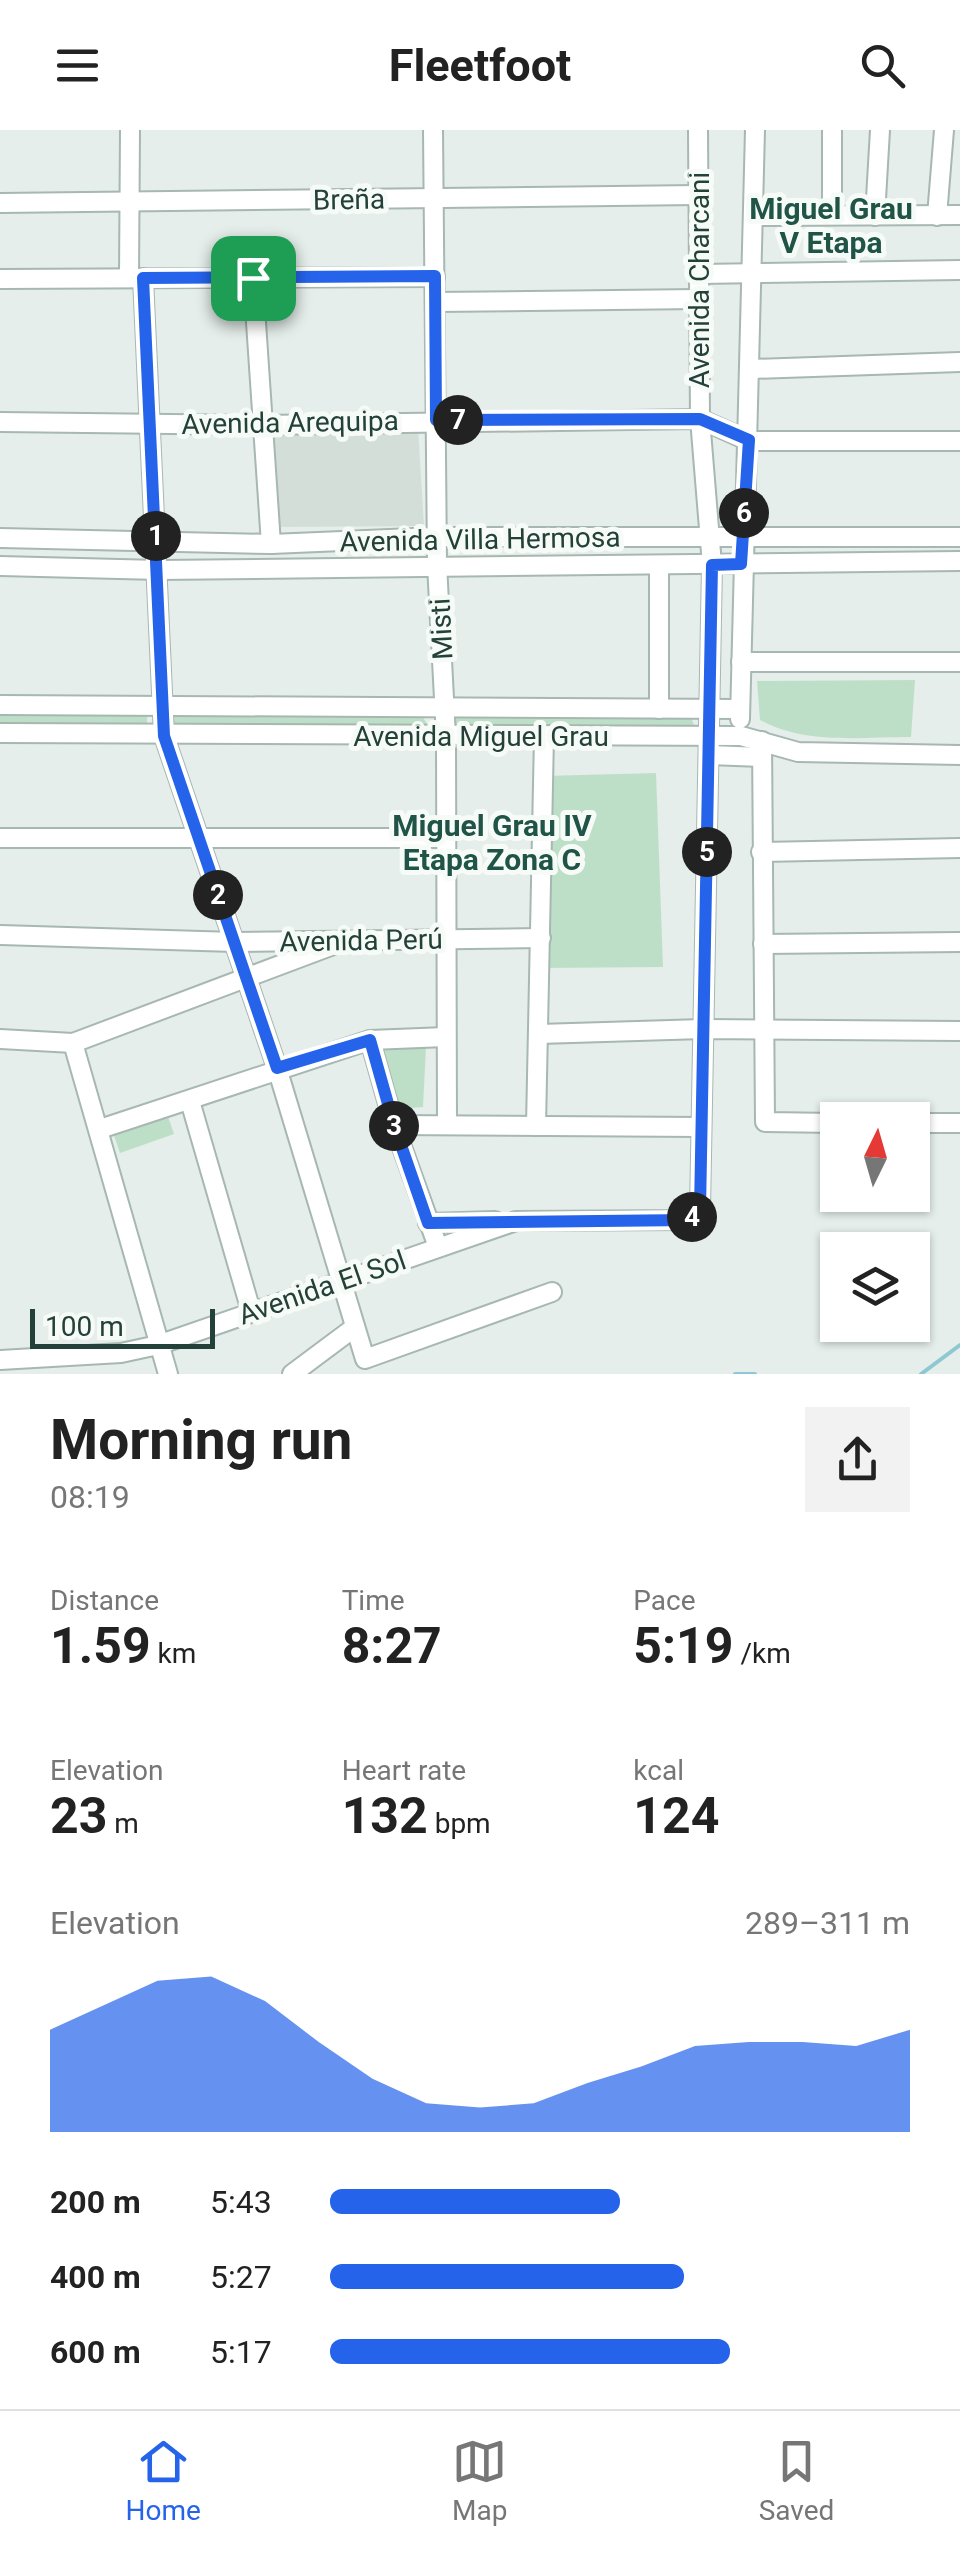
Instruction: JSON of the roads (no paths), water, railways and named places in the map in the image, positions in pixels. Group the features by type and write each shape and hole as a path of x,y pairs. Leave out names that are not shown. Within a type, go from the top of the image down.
{"street":[{"path":"130,130 129,202 159,570 164,736 277,1068 365,1359 552,1292"},
{"name":"Misti","path":"433,130 437,564 446,737 447,1126"},
{"name":"Avenida Charcani","path":"698,130 700,419 706,538 712,565 700,1210"},
{"name":"Avenida Charcani","path":"741,736 741,564 752,369 755,130"},
{"path":"832,130 832,216"},
{"path":"875,216 880,130"},
{"path":"936,216 944,130"},
{"name":"Breña","path":"0,203 698,195"},
{"path":"755,216 960,215"},
{"path":"699,274 960,270"},
{"path":"0,279 435,276"},
{"path":"253,278 271,544"},
{"path":"435,302 699,299"},
{"path":"752,369 960,362"},
{"path":"700,419 749,440 960,441"},
{"name":"Avenida Arequipa","path":"0,422 262,425 700,419"},
{"name":"Avenida Villa Hermosa","path":"0,538 271,544 437,536 960,537"},
{"name":"Avenida Villa Hermosa","path":"0,566 159,570 437,564 960,562"},
{"path":"659,564 659,709"},
{"path":"741,662 960,662"},
{"name":"Avenida Miguel Grau","path":"0,706 740,709"},
{"name":"Avenida Miguel Grau","path":"0,732 164,736 741,736 762,749 960,755"},
{"path":"536,1126 544,736"},
{"path":"709,756 762,749 765,1122 820,1123"},
{"path":"0,838 446,838"},
{"path":"761,852 960,848"},
{"name":"Avenida Perú","path":"0,935 235,942 541,938"},
{"path":"0,947 45,946 78,937"},
{"path":"0,1039 74,1043 341,942"},
{"path":"763,944 960,942"},
{"path":"539,1034 702,1029 960,1032"},
{"path":"100,1129 370,1040 446,1037"},
{"path":"370,1040 394,1125 438,1247"},
{"path":"74,1043 168,1374"},
{"path":"190,1100 252,1311"},
{"path":"930,1123 960,1123"},
{"path":"394,1125 701,1127"},
{"name":"Avenida El Sol","path":"0,1360 121,1353 158,1345 516,1221 690,1220 700,1210"},
{"path":"428,1223 516,1221"},
{"path":"292,1374 355,1327"}],"waterway":[{"path":"921,1374 960,1345"},
{"path":"735,1374 755,1374"}],"district":[{"name":"Miguel Grau V Etapa","path":"831,226"},
{"name":"Miguel Grau IV Etapa Zona C","path":"492,843"}]}
